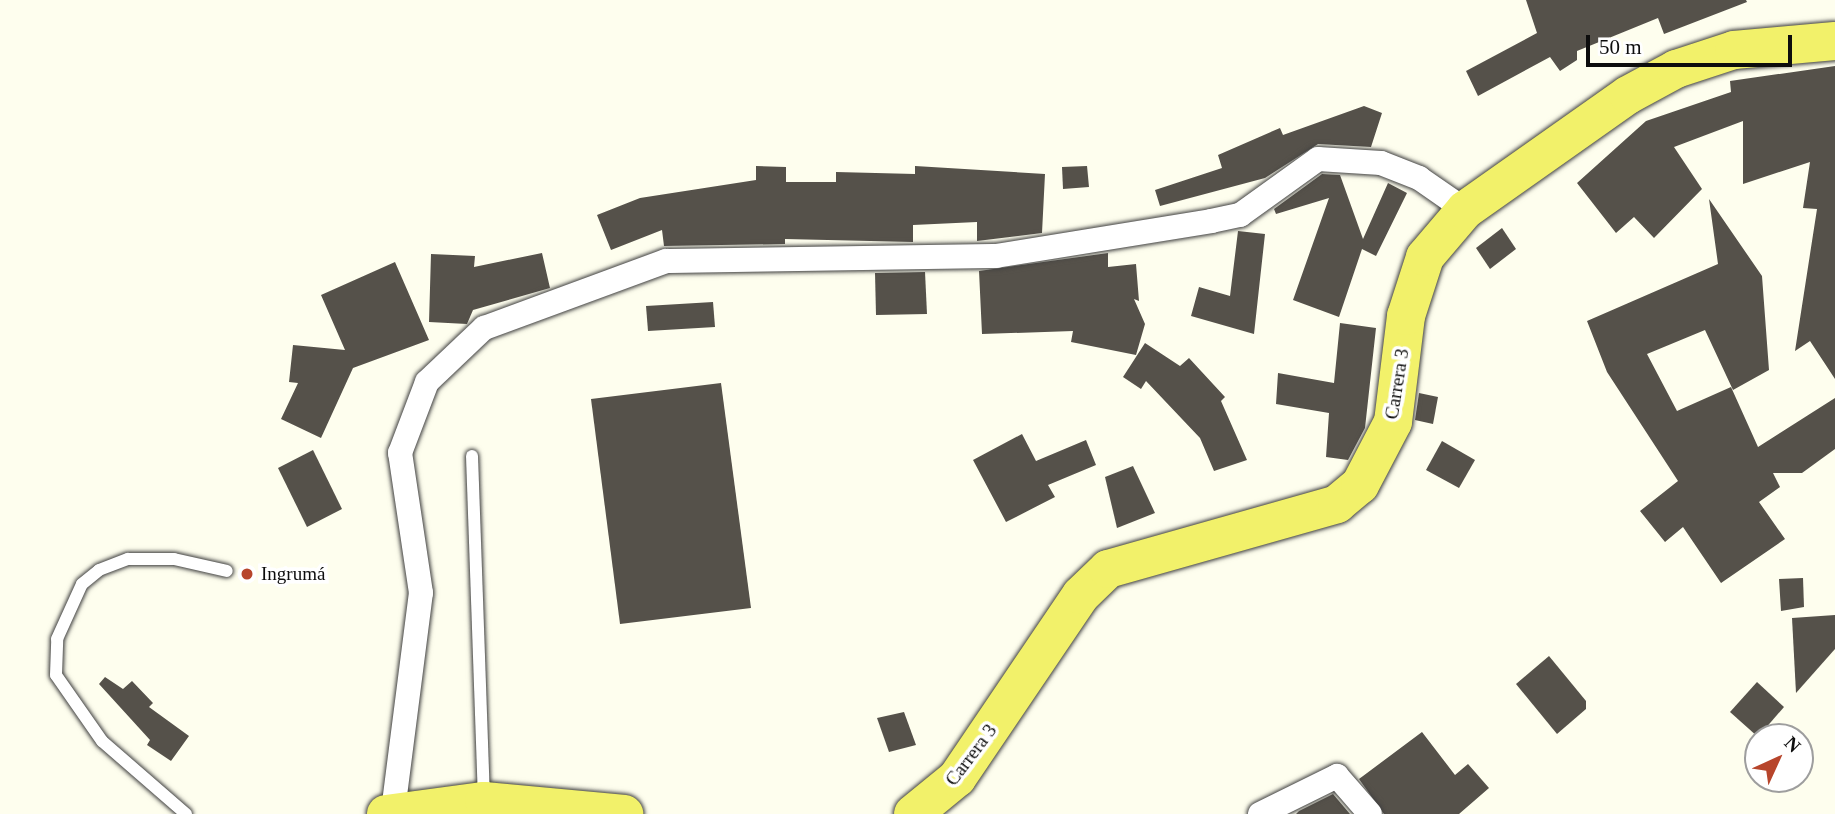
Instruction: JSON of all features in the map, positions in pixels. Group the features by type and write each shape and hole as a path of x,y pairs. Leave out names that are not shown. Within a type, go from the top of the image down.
{"main road":[{"name":"Carrera 3","path":"913,814 957,778 1081,595 1108,569 1336,504 1360,485 1393,422 1406,316 1425,257 1465,210 1628,95 1676,69 1734,50 1835,41"},
{"path":"390,812 484,801 624,814"}],"street":[{"path":"390,812 421,593 400,453 427,382 484,328 666,261 996,256 1211,221 1240,215 1318,159 1381,163 1419,178 1465,210"},
{"path":"1260,814 1337,776 1370,814"}],"lane":[{"path":"472,456 484,801"},
{"path":"186,814 102,741 56,675 57,639 82,584 99,569 128,559 174,559 227,571"}],"building":[{"path":"1526,0 1747,2 1664,34 1658,18 1577,51 1577,60 1560,71 1550,57 1478,96 1466,71 1537,33"},
{"path":"1835,66 1835,379 1810,341 1795,351 1817,209 1803,208 1810,162 1743,184 1743,121 1674,147 1702,189 1654,238 1634,217 1616,233 1577,183 1646,121 1731,92 1730,81"},
{"path":"1364,106 1382,113 1371,147 1318,144 1265,178 1160,206 1155,190 1222,168 1218,155 1280,128 1283,135"},
{"path":"756,166 786,167 786,182 836,182 836,172 915,174 915,166 1045,174 1042,233 977,241 977,222 913,225 913,242 785,239 785,244 664,246 662,230 611,250 597,215 640,198 756,180"},
{"path":"1087,166 1089,187 1063,189 1062,167"},
{"path":"1322,174 1340,175 1363,239 1388,183 1407,193 1376,256 1362,249 1339,317 1293,300 1329,198 1276,214 1274,209"},
{"path":"1709,199 1762,276 1769,370 1733,390 1705,330 1647,354 1677,411 1731,387 1758,447 1835,398 1835,449 1802,473 1773,473 1780,487 1759,502 1785,539 1721,583 1683,527 1665,542 1640,511 1678,481 1607,372 1587,321 1718,264"},
{"path":"1502,228 1516,249 1490,269 1476,248"},
{"path":"1238,231 1265,234 1254,334 1191,316 1199,287 1230,296"},
{"path":"542,253 550,288 473,310 467,324 429,322 431,254 475,256 474,267"},
{"path":"1108,253 1108,267 1136,264 1139,301 1134,299 1145,324 1136,355 1071,342 1073,331 982,334 979,271"},
{"path":"395,262 429,340 353,368 321,438 281,419 298,383 289,382 293,345 345,350 321,295"},
{"path":"925,272 927,314 876,315 875,273"},
{"path":"713,302 715,327 648,331 646,306"},
{"path":"1340,323 1376,328 1365,428 1348,460 1326,457 1329,413 1276,404 1278,373 1334,383"},
{"path":"1145,343 1180,366 1189,358 1225,397 1221,401 1247,460 1214,471 1200,438 1146,381 1141,389 1123,377"},
{"path":"721,383 751,608 620,624 591,399"},
{"path":"1419,393 1438,397 1433,424 1415,420"},
{"path":"1022,434 1036,461 1086,440 1096,465 1048,485 1055,497 1006,522 973,460"},
{"path":"1442,441 1475,460 1459,488 1426,470"},
{"path":"313,450 342,509 307,527 278,468"},
{"path":"1133,466 1155,513 1117,528 1105,477"},
{"path":"1803,578 1804,607 1781,611 1779,579"},
{"path":"1835,615 1835,649 1796,693 1792,618"},
{"path":"1549,656 1586,701 1586,709 1557,734 1516,684"},
{"path":"105,677 123,689 132,681 153,703 149,707 189,736 171,761 147,745 150,740 99,684"},
{"path":"1757,682 1784,707 1770,723 1744,724 1730,712"},
{"path":"904,712 916,745 889,752 877,718"},
{"path":"1422,732 1455,775 1468,764 1489,788 1459,814 1384,814 1359,779"},
{"path":"1333,794 1350,814 1296,814 1299,811"}],"place":[{"name":"Ingrumá","path":"247,574"}]}
